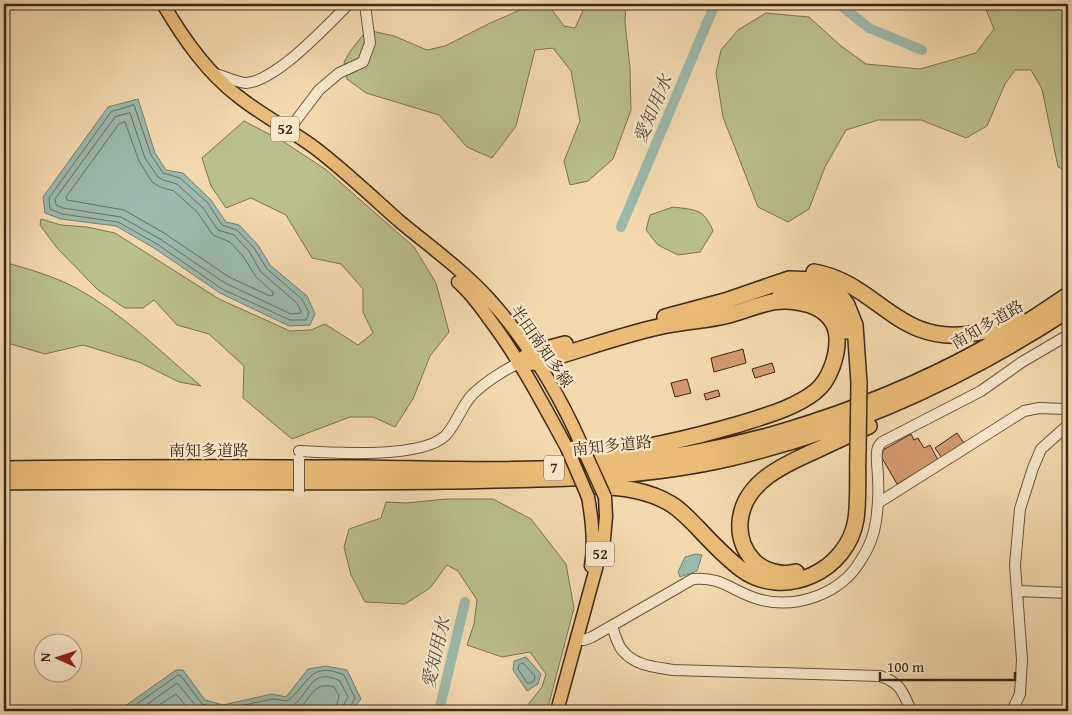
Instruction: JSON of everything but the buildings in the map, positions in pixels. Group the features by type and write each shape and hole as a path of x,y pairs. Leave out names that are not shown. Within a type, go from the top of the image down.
{"highway":[{"path":"519,363 658,327 729,315 766,294 788,272 809,271 825,274 854,286 906,324 942,335 963,336 990,331 1015,320 1068,284"},
{"path":"426,481 437,488 622,487 672,504 718,550 752,576 774,582 788,583 803,580 816,574 828,566 841,552 851,536 856,520 856,384 852,346 840,314 833,304 811,294 798,291 766,294"},
{"path":"534,469 544,461 612,454 696,437 782,411 817,390 830,371 838,350 834,322 826,314 813,306 766,294"},
{"name":"南知多道路","path":"4,468 534,469 617,464 668,456 784,431 836,414 894,391 978,352 1068,296"},
{"name":"南知多道路","path":"4,482 426,481 607,477 666,470 730,458 787,443 868,416 956,376 1032,334 1068,310"},
{"path":"855,451 850,510 843,533 833,550 817,564 791,573 780,573 766,569 756,563 747,553 739,529 741,512 747,499 764,479 785,464 895,414 950,386 956,376"}],"main road":[{"name":"半田南知多線","path":"163,4 177,28 212,72 237,96 315,148 458,270 489,299 548,377 582,446 604,497 606,516 604,538 557,711"},
{"name":"半田南知多線","path":"422,240 435,260 469,292 504,338 532,383 567,448 588,497 591,514 592,561 583,610"}],"street":[{"path":"212,72 246,83 270,74 295,56 349,4"},
{"path":"288,131 319,90 339,73 362,62 370,43 365,4"},
{"path":"576,639 584,640 592,637 693,579 712,579 757,599 774,602 800,601 821,595 842,582 857,568 873,536 878,503 877,451 882,442 981,391 1022,362 1068,335"},
{"path":"299,492 299,455 401,451 426,446 444,437 472,396 506,368 519,363"},
{"path":"878,503 1024,411 1039,408 1065,409 1068,412"},
{"path":"1012,711 1020,694 1022,660 1015,565 1020,509 1032,468 1041,449 1068,426"},
{"path":"1017,591 1068,593"},
{"path":"612,626 622,650 630,658 642,664 673,670 880,676 893,680 904,693 911,711"}],"green space":[{"path":"586,4 626,4 625,22 630,68 631,110 613,159 588,181 570,185 564,161 580,121 571,71 553,48 535,50 516,126 492,158 467,147 439,115 366,93 347,79 344,62 367,30 394,36 427,50 445,46 520,10 549,6 564,26 575,28"},
{"path":"981,4 1068,4 1068,171 1058,167 1042,89 1031,70 1015,70 1005,84 987,126 966,138 921,120 878,120 846,130 825,167 809,209 788,222 758,207 723,117 716,73 721,50 738,30 766,13 809,17 841,46 866,64 920,69 976,53 994,29 985,7"},
{"path":"244,121 284,142 325,169 414,247 436,283 449,332 430,356 413,399 395,427 373,417 350,417 292,439 243,398 244,366 209,334 177,325 154,300 143,308 125,308 98,290 57,248 40,225 41,219 61,225 87,227 115,233 219,299 290,331 311,330 325,324 358,345 373,333 363,312 363,289 341,264 312,258 286,215 251,198 226,208 211,186 202,158"},
{"path":"673,207 698,212 710,223 713,231 700,252 678,255 658,245 646,230 650,215"},
{"path":"4,262 59,280 93,298 141,334 201,386 179,382 139,362 83,345 45,354 4,342"},
{"path":"446,499 493,499 531,519 566,564 574,608 547,711 523,711 542,687 546,674 530,652 502,657 467,645 474,624 477,600 458,571 447,565 430,588 405,604 365,602 351,575 344,547 349,529 381,518 386,502 407,503"}],"water":[{"path":"138,99 155,153 166,170 183,173 211,200 226,222 239,225 258,245 270,265 307,296 315,314 310,325 289,326 220,293 154,248 116,226 61,219 45,213 43,197 108,107"},
{"path":"696,554 702,555 697,571 680,577 678,572 685,557"},
{"path":"526,657 541,674 538,684 527,691 513,670 514,661"},
{"path":"326,666 347,670 361,699 352,711 118,711 176,670 183,670 205,700 223,705 272,694 286,697 308,669"}],"waterway":[{"name":"愛知用水","path":"621,227 715,4"},
{"name":"愛知用水","path":"839,4 869,28 922,50"},
{"name":"愛知用水","path":"439,711 465,602"}]}
